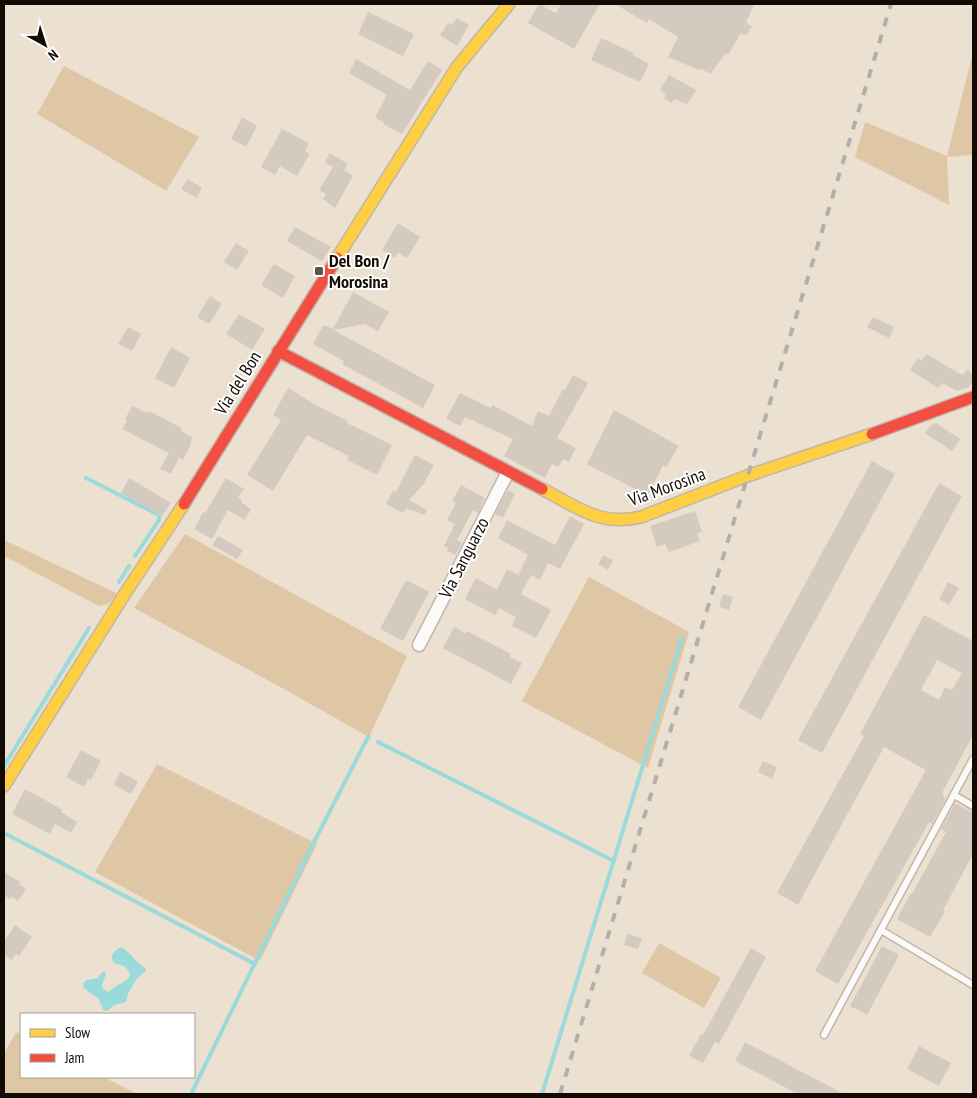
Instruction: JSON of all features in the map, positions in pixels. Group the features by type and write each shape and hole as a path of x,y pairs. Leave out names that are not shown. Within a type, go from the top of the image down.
{"street":[{"name":"Via del Bon","path":"4,786 458,67 509,4"},
{"name":"Via Morosina","path":"278,352 594,516 603,520 616,521 628,520 747,476 891,428 973,397"},
{"name":"Via Sanguarzo","path":"420,645 508,472"}],"lane":[{"path":"824,1034 973,758"},
{"path":"954,795 973,806"},
{"path":"881,930 973,986"}],"shaded area":[{"path":"973,52 973,155 947,157 949,205 855,157 865,122 947,156"},
{"path":"64,66 199,137 166,191 37,114"},
{"path":"185,534 407,656 369,737 134,608"},
{"path":"4,540 118,594 110,602 99,606 4,556"},
{"path":"589,577 689,632 648,768 522,701"},
{"path":"157,764 317,844 260,961 95,872"},
{"path":"659,943 721,978 704,1008 642,973"},
{"path":"16,1032 20,1034 20,1078 105,1078 137,1094 4,1094 4,1054"}],"water":[{"path":"122,947 146,971 137,978 128,994 126,1002 114,1005 107,1011 104,1011 98,998 83,986 84,982 98,978 102,972 105,972 102,985 103,989 108,992 126,980 130,973 124,966 114,963 112,958 115,951"}],"building":[{"path":"539,4 556,13 561,4 600,4 574,49 528,23"},
{"path":"615,4 754,4 746,22 752,26 746,36 741,33 728,55 726,53 710,74 700,68 699,70 668,57 678,37 649,19 647,23"},
{"path":"368,12 414,34 403,56 358,34"},
{"path":"457,18 469,25 457,46 440,35 448,23 452,25"},
{"path":"601,38 634,53 633,55 649,64 640,82 591,60"},
{"path":"356,59 410,90 428,61 442,70 402,134 375,118 387,95 349,73"},
{"path":"669,75 696,90 687,104 674,99 672,103 664,98 666,94 660,90"},
{"path":"242,117 257,126 246,147 231,139"},
{"path":"282,129 309,143 305,151 310,154 297,176 280,166 275,175 261,167"},
{"path":"330,153 348,164 344,170 353,176 335,208 323,199 326,194 319,190 333,167 325,162"},
{"path":"188,179 202,188 197,198 181,189"},
{"path":"398,223 420,237 407,258 398,252 395,258 382,250"},
{"path":"295,227 331,247 322,261 287,241"},
{"path":"236,243 249,251 237,270 224,262"},
{"path":"274,264 295,276 283,298 261,285"},
{"path":"353,292 389,312 378,331 365,324 333,330 435,385 423,408 342,364 344,361 313,344 323,326 333,329"},
{"path":"210,296 222,304 209,324 197,317"},
{"path":"239,314 265,329 252,350 226,334"},
{"path":"873,317 894,327 889,338 867,327"},
{"path":"128,327 141,334 132,351 118,344"},
{"path":"171,347 190,358 174,388 155,378"},
{"path":"926,354 962,375 968,369 973,376 969,387 957,391 942,383 938,388 910,370 918,358 921,361"},
{"path":"573,375 588,383 557,438 576,448 569,462 563,459 558,467 552,464 545,478 504,456 513,439 465,417 460,426 446,419 460,393 491,408 492,405 532,426 538,411 549,416 563,389 565,390"},
{"path":"288,388 348,421 347,423 392,445 377,475 347,460 349,456 307,435 273,491 247,475 281,420 273,415"},
{"path":"132,406 147,413 149,411 182,428 181,431 192,437 191,444 183,460 179,458 171,474 160,469 169,453 122,429"},
{"path":"614,410 679,446 666,467 663,465 648,496 587,464"},
{"path":"936,423 960,439 952,451 925,433 931,425"},
{"path":"415,455 434,465 423,485 409,500 427,510 424,515 406,508 403,513 386,504 393,491 396,492"},
{"path":"872,461 895,474 761,720 738,707"},
{"path":"129,478 171,503 162,516 121,493"},
{"path":"226,478 244,489 238,497 242,500 241,502 251,509 245,520 228,510 212,539 194,529"},
{"path":"939,483 962,496 822,753 798,740"},
{"path":"461,485 485,498 478,513 473,510 457,540 462,543 455,555 447,551 448,548 444,546 455,524 447,520 456,503 452,501"},
{"path":"508,490 515,494 503,518 495,514"},
{"path":"695,511 702,532 697,533 700,541 669,552 665,544 657,547 650,526"},
{"path":"570,516 584,524 560,569 548,563 540,580 531,575 521,594 551,610 536,638 512,626 516,617 499,608 495,615 465,599 476,578 497,590 507,569 518,575 528,555 498,538 507,520 555,545"},
{"path":"218,536 243,550 237,559 212,545"},
{"path":"603,555 613,560 608,570 598,564"},
{"path":"406,580 429,592 403,641 380,629"},
{"path":"948,582 959,588 949,605 939,599"},
{"path":"723,594 733,597 729,610 719,607"},
{"path":"924,615 973,641 973,735 942,793 944,794 943,797 946,798 932,824 929,822 838,984 815,971 926,770 884,747 798,905 777,893 864,736 860,734","holes":["937,660 962,673 952,690 945,687 939,700 921,690"]},
{"path":"454,627 466,634 467,631 496,646 511,654 510,657 522,663 511,684 443,648"},
{"path":"81,750 101,761 91,780 88,779 84,787 66,777"},
{"path":"763,761 777,767 772,779 758,772"},
{"path":"120,772 138,781 131,794 114,785"},
{"path":"25,789 63,810 61,812 77,822 71,833 55,824 50,834 12,814"},
{"path":"955,803 973,813 973,854 930,937 897,919 946,832 941,829"},
{"path":"4,872 20,882 19,884 26,889 18,901 4,895"},
{"path":"15,925 32,937 19,956 16,954 12,960 4,955 4,942"},
{"path":"627,934 642,938 638,949 624,945"},
{"path":"882,946 899,955 867,1015 850,1006"},
{"path":"751,948 766,957 719,1044 715,1042 703,1063 689,1056 701,1034 703,1035"},
{"path":"745,1042 844,1094 798,1094 735,1061"},
{"path":"919,1046 951,1063 939,1086 907,1069"}],"waterway":[{"path":"86,478 159,515 159,520 135,556"},
{"path":"119,582 129,566"},
{"path":"4,766 89,628"},
{"path":"542,1094 682,638"},
{"path":"191,1094 312,846 369,737"},
{"path":"378,742 614,861"},
{"path":"4,833 255,964"}],"railway":[{"path":"560,1094 891,4"}],"traffic: slow":[{"path":"337,258 457,67 509,4"},
{"path":"542,489 589,514 613,519 641,517 747,476 872,434"},
{"path":"4,786 126,592 184,504"}],"traffic: jam":[{"path":"184,504 337,258"},
{"path":"278,351 542,489"},
{"path":"872,434 973,397"}],"place":[{"name":"Del Bon / Morosina","path":"319,271"}]}
